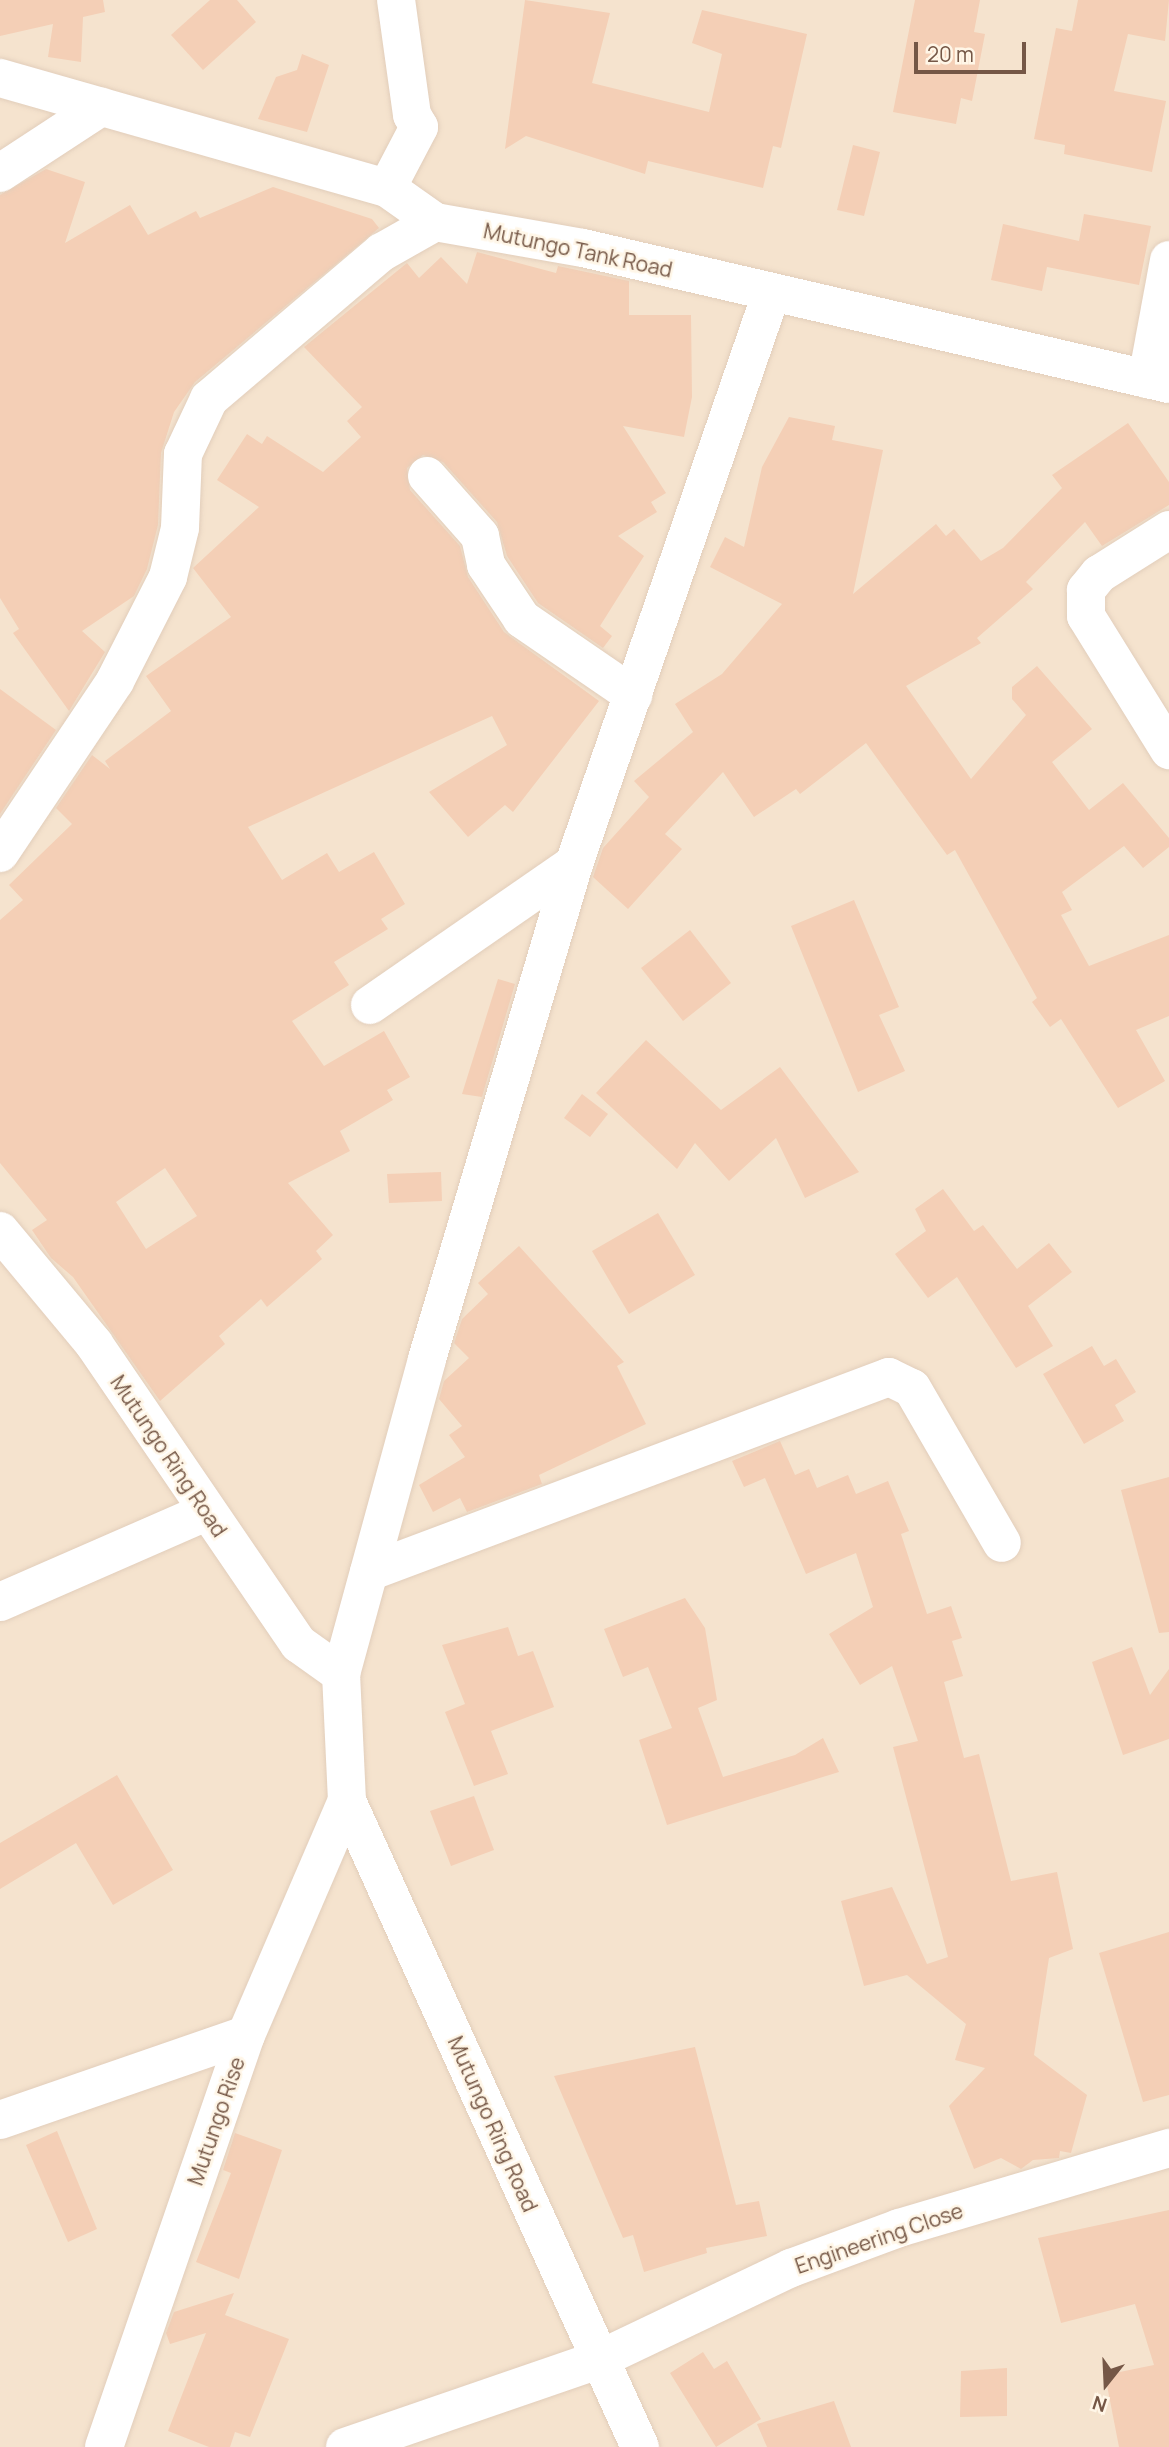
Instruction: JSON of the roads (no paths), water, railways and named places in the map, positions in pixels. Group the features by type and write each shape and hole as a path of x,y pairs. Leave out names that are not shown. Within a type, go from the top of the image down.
{"street":[{"path":"387,188 419,127 396,0"},
{"name":"Mutungo Tank Road","path":"0,78 387,188 435,222 583,248 771,294 1158,382"},
{"path":"0,173 100,107"},
{"path":"0,853 114,681 168,577 180,528 183,454 209,399 382,252 435,222"},
{"path":"1158,382 1169,260"},
{"path":"347,1801 341,1674 369,1572 574,864 771,294"},
{"path":"427,476 480,536 486,565 522,619 632,695"},
{"path":"1169,530 1099,573 1086,590 1086,616 1169,750"},
{"path":"370,1005 574,864"},
{"name":"Mutungo Ring Road","path":"0,1231 94,1344 206,1513 299,1644 341,1674"},
{"path":"369,1572 889,1377 912,1388 1002,1543"},
{"path":"0,1602 206,1513"},
{"name":"Mutungo Ring Road","path":"347,1801 640,2447"},
{"name":"Mutungo Rise","path":"104,2447 246,2035 347,1801"},
{"path":"0,2120 246,2035"},
{"name":"Engineering Close","path":"345,2447 600,2359 791,2268 899,2228 1169,2148"}]}
